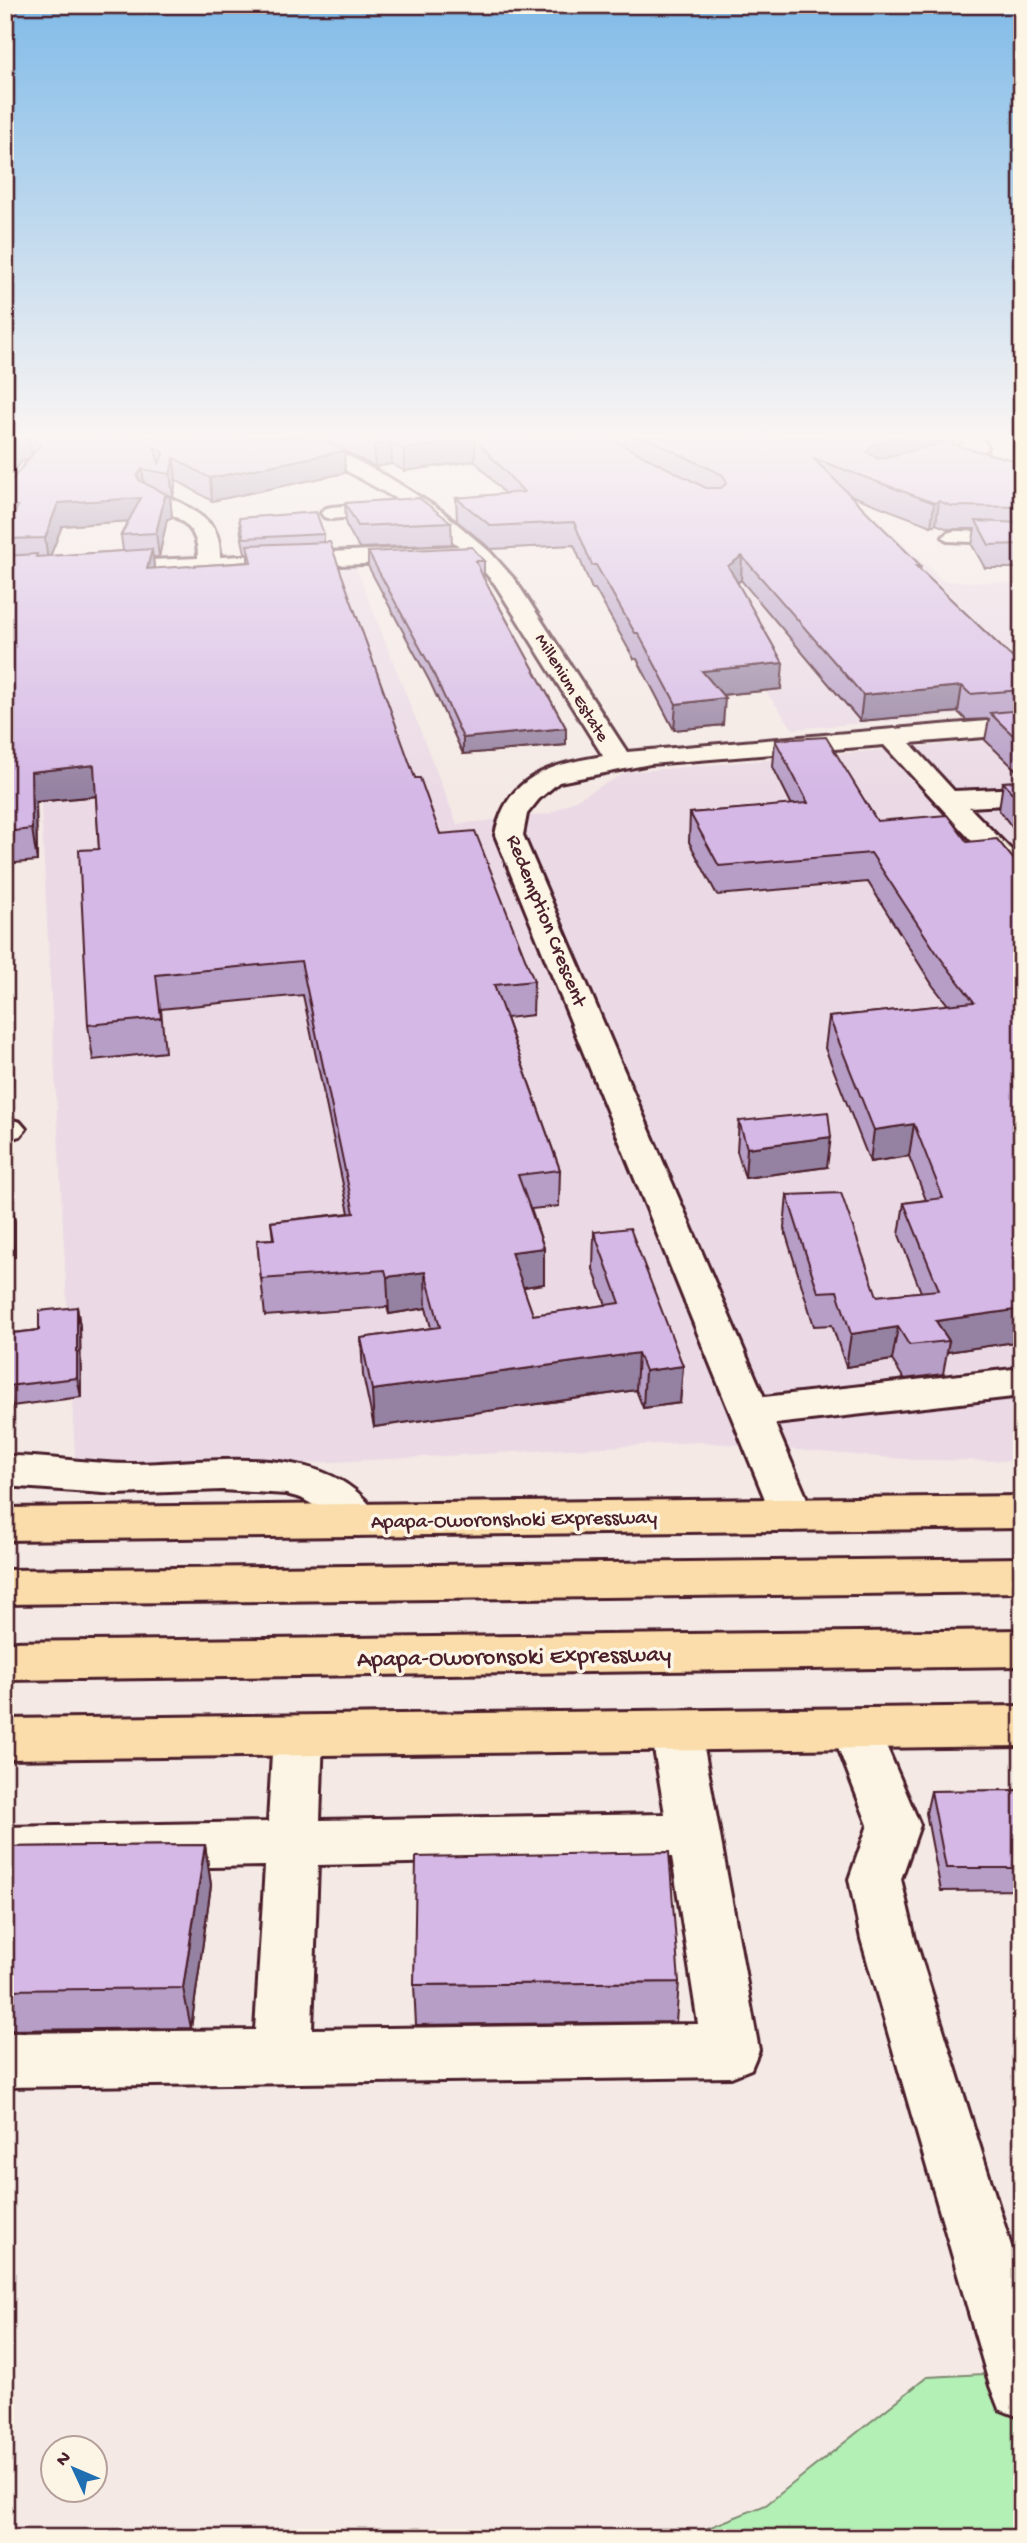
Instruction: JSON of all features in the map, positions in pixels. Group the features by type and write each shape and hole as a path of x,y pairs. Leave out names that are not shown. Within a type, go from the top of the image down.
{"main road":[{"name":"Apapa-Oworonshoki Expressway","path":"5,1524 1022,1512"},
{"path":"5,1587 1022,1575"},
{"name":"Apapa-Oworonsoki Expressway","path":"5,1661 1022,1648"},
{"path":"5,1739 1022,1726"}],"street":[{"path":"209,556 209,565"},
{"path":"5,573 401,556"},
{"name":"Millenium Estate","path":"481,556 504,580 619,760"},
{"name":"Redemption Crescent","path":"792,1515 509,835 513,813 528,793 550,776 619,760 1022,726"},
{"path":"890,736 1011,866 1022,882"},
{"path":"947,800 1022,796"},
{"path":"750,1413 1022,1382"},
{"path":"5,1471 45,1470 134,1479 191,1475 283,1477 313,1484 350,1507 358,1520"},
{"path":"856,1728 894,1825 875,1879 888,1939 1022,2386"},
{"path":"5,2060 731,2050 676,1731"},
{"path":"282,2056 298,1735"},
{"path":"5,1849 694,1835"}],"shaded area":[{"path":"667,556 916,556 943,581 1022,583 1022,709 793,729"},
{"path":"356,567 457,824 549,814 627,772 1022,738 1022,1461 915,1460 699,1442 76,1476 29,578"}],"green space":[{"path":"1022,2372 1022,2538 683,2538 766,2505 927,2377"}],"building":[{"path":"5,556 150,556 147,569 251,562 250,556 335,556 415,778 420,778 440,834 475,831 534,981 494,985 560,1170 518,1175 544,1248 511,1252 533,1315 620,1303 594,1232 630,1228 683,1366 645,1371 638,1353 372,1390 361,1338 440,1327 425,1272 387,1277 385,1270 261,1279 257,1240 274,1239 271,1222 354,1213 301,961 156,975 161,1018 88,1025 79,850 99,849 94,765 31,772 32,829 5,832"},
{"path":"370,556 479,556 484,561 476,561 483,577 566,728 463,738 430,666"},
{"path":"588,556 911,556 921,566 916,566 1018,663 1022,663 1022,690 970,694 962,686 863,695 742,556 728,566 783,663 702,671 725,698 676,704 638,633 635,633 596,565 592,565"},
{"path":"1022,710 1022,744 990,713"},
{"path":"826,737 877,821 947,815 967,842 997,839 1015,861 1022,862 1022,1257 1014,1258 1022,1263 1022,1309 936,1321 949,1341 909,1345 898,1327 851,1334 837,1291 818,1292 787,1195 841,1193 877,1296 939,1290 904,1203 943,1198 914,1124 874,1130 829,1017 974,1002 938,955 871,853 719,866 690,813 808,803 775,740"},
{"path":"1022,781 1022,805 1003,782"},
{"path":"9,1037 9,1067 5,1067 5,1038"},
{"path":"828,1112 831,1137 747,1148 739,1121"},
{"path":"5,1152 6,1201 10,1200 10,1236 5,1237"},
{"path":"77,1307 77,1378 8,1386 8,1403 5,1404 5,1334 39,1330 39,1311"},
{"path":"1022,1790 1022,1868 946,1868 931,1791"},
{"path":"205,1845 183,1988 5,1990 5,1847"},
{"path":"669,1852 679,1982 414,1985 416,1857"}]}
